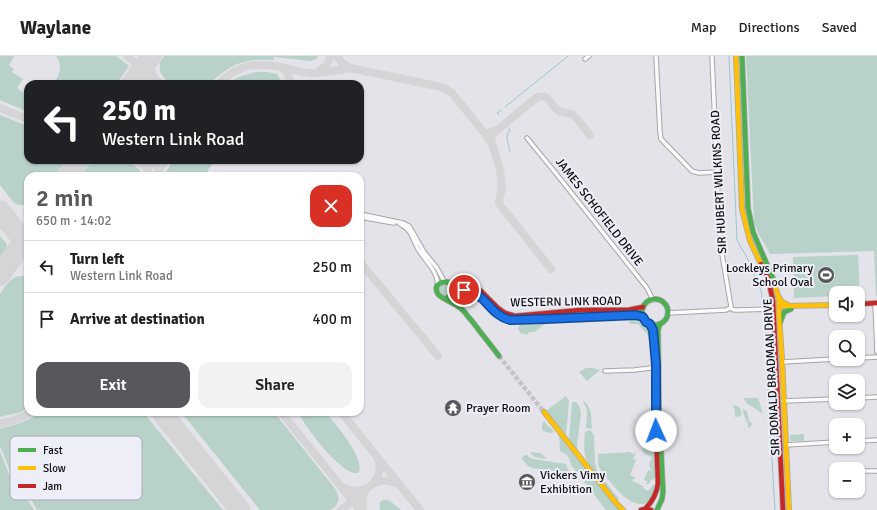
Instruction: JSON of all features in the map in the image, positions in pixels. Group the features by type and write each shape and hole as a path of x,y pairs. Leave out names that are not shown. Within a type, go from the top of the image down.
{"main road":[{"name":"SIR DONALD BRADMAN DRIVE","path":"742,56 750,216 753,232 773,277 779,308 789,510"},
{"name":"SIR DONALD BRADMAN DRIVE","path":"736,57 742,209 750,241 768,278 773,301 783,510"},
{"path":"445,299 450,297 453,292 453,287 452,284 444,281 438,284 436,290 438,295 442,298 452,302 461,308 499,356"},
{"name":"WESTERN LINK ROAD","path":"452,284 478,287 500,311 515,316 582,310 635,310 643,307"},
{"name":"WESTERN LINK ROAD","path":"453,292 464,290 476,294 482,298 496,314 510,320 636,315 643,317"},
{"path":"777,292 782,302 791,307"},
{"path":"657,510 662,499 663,492 659,408 658,330 660,324 666,319 668,313 667,307 659,300 647,302 643,307 643,317 646,322 650,324 660,324"},
{"path":"773,301 779,308 782,309 791,307 829,305"},
{"path":"865,304 876,303"},
{"path":"779,323 784,313 791,307"},
{"path":"774,320 776,312 779,308"},
{"path":"643,509 655,499 658,490 653,330 650,324"},
{"path":"544,412 624,510"},
{"path":"782,478 783,448 786,445"},
{"path":"643,509 650,510"}],"street":[{"path":"656,56 661,139 692,171 699,173 717,172"},
{"name":"SIR HUBERT WILKINS ROAD","path":"712,56 720,242 731,306 730,308"},
{"name":"JAMES SCHOFIELD DRIVE","path":"527,138 647,288 653,300"},
{"path":"364,215 403,223 409,226 424,252 444,281"},
{"path":"364,218 398,224 406,228 411,234 417,249 434,271 438,284"},
{"path":"876,303 877,352"},
{"path":"668,313 726,310 730,308 734,310 773,309"},
{"path":"865,358 877,357"},
{"path":"782,362 829,359"},
{"path":"605,371 654,368"},
{"path":"865,398 877,397"},
{"path":"783,401 829,399"},
{"path":"865,441 877,440"},
{"path":"786,445 829,442"},
{"path":"865,471 877,471"}],"green space":[{"path":"0,56 12,56 14,57 9,65 14,69 12,72 23,79 17,88 24,93 24,110 0,100"},
{"path":"56,56 116,56 129,66 120,80 55,80 60,70"},
{"path":"164,56 318,56 316,59 311,61 274,57 273,60 246,61 231,67 214,80 166,80 160,72 160,62"},
{"path":"746,56 877,56 876,296 874,251 770,254 758,233 754,222"},
{"path":"266,72 277,74 280,80 233,80 249,74"},
{"path":"0,115 24,124 24,164 63,164 58,172 24,172 24,205 14,203 0,185"},
{"path":"89,164 131,164 140,172 84,172"},
{"path":"171,164 212,164 207,172 166,172"},
{"path":"0,236 6,243 7,247 0,258"},
{"name":"Lockleys Primary School Oval","path":"858,255 860,286 829,286 829,296 794,298 793,257"},
{"path":"24,276 24,410 0,417 0,294 10,281 16,277"},
{"path":"445,283 450,285 452,290 450,295 445,297 440,295 438,290 440,285"},
{"path":"465,292 476,296 463,307 453,299 459,294"},
{"path":"629,317 643,324 649,330 651,337 648,338 647,334 638,324 630,324"},
{"path":"548,321 535,332 530,332 526,335 524,333 521,334 518,329 520,323"},
{"path":"586,368 600,370 587,381 579,372"},
{"path":"566,396 569,401 565,436 546,411"},
{"path":"744,398 758,398 763,414 748,404"},
{"path":"583,401 589,407 592,429 586,429 587,410"},
{"path":"573,402 576,402 579,406 581,413 577,445 578,453 569,438"},
{"path":"733,405 740,408 741,416 735,417 735,409"},
{"path":"743,409 747,411 749,421 753,424 749,428 748,428 748,423"},
{"path":"34,416 146,416 223,510 37,510 32,500 142,500 142,436 10,436 10,470 0,446 0,428 21,423"},
{"path":"184,416 277,416 336,490 339,499 336,506 330,510 260,510"},
{"path":"300,416 328,416 342,432 354,451 360,467 358,473 351,472 334,459 316,439"},
{"path":"544,421 554,432 551,433 543,431 542,424"},
{"path":"589,430 594,436 595,462 597,471 619,499 616,501 587,462 584,450 584,441 585,432"},
{"path":"559,434 590,474 621,510 606,510 571,465 567,455 560,451"},
{"path":"804,434 804,441 790,440 790,435"},
{"path":"652,445 655,447 656,478 651,480 649,484 646,484 647,481 644,480 648,470 652,471 649,465 652,457 645,454 642,451 642,448 652,448"},
{"path":"0,451 10,477 10,500 27,500 34,510 0,510"},
{"path":"530,452 541,453 547,459 534,457"},
{"path":"631,452 631,454 636,453 633,459 636,460 630,475 635,477 632,481 643,486 644,489 648,491 653,485 656,486 651,498 648,502 643,504 633,502 623,496 603,474 599,467 598,454"},
{"path":"525,455 533,459 566,464 571,473 532,468 522,459"},
{"path":"386,500 390,501 401,510 380,510 380,503"}],"waterway":[{"path":"505,107 568,56"},
{"path":"729,56 737,240 750,263 757,280 764,307"},
{"path":"499,115 497,113 501,110"},
{"path":"509,128 510,130 507,137 510,151"},
{"path":"764,310 769,409"},
{"path":"770,429 775,510"}],"taxiway":[{"path":"127,56 156,80"},
{"path":"151,56 150,68 154,77"},
{"path":"319,71 326,66 331,56"},
{"path":"337,56 342,63 350,68 442,87 452,93 486,135 492,145"},
{"path":"224,80 239,69 255,65 281,67 308,73 350,68"},
{"path":"282,68 288,74 289,80"},
{"path":"141,80 156,80"},
{"path":"491,132 496,131 536,98 544,97 547,98 559,111 573,115 590,135"},
{"path":"0,108 24,117"},
{"path":"496,131 492,135 491,140 500,170 502,186 499,202 500,205 551,269"},
{"path":"142,164 148,172"},
{"path":"146,164 157,164"},
{"path":"158,172 163,164"},
{"path":"364,267 438,356"},
{"path":"0,423 8,422 24,416"},
{"path":"284,416 360,510"},
{"path":"344,416 420,510"},
{"path":"342,487 357,491 370,486 379,474 380,467 378,459"},
{"path":"363,510 362,502 364,495 367,489 372,485 384,481 399,485"},
{"path":"341,510 366,490"}],"runway":[{"path":"135,80 151,56"},
{"path":"71,172 76,164"},
{"path":"0,211 24,241"},
{"path":"0,275 24,241"},
{"path":"164,416 240,510"}],"tunnel":[{"path":"499,356 544,412"}],"traffic: fast":[{"path":"742,56 748,208 753,232 774,281"},
{"path":"445,299 451,296 454,290 451,283 448,282 437,285 436,288 438,294 441,297 457,305 463,310 499,356"},
{"path":"655,299 664,303 668,312 664,321 655,325 646,321 642,312 646,303 655,299"},
{"path":"780,323 784,312 791,309"},
{"path":"657,510 662,499 663,492 659,408 658,330 660,324"}],"traffic: slow":[{"path":"736,56 742,209 750,241 761,264"},
{"path":"774,281 779,300 789,510"},
{"path":"453,292 471,292 481,298 499,315 511,320 636,315 643,317"},
{"path":"779,297 782,302 790,306"},
{"path":"779,308 782,306 829,305"},
{"path":"544,412 623,510"}],"traffic: jam":[{"path":"761,264 768,278 773,301 783,510"},
{"path":"452,284 468,285 478,288 498,308 505,313 515,316 581,310 628,310 643,307"},
{"path":"865,304 877,303"},
{"path":"645,509 654,497 657,491 658,483 655,408 656,365 653,330 650,324"},
{"path":"641,510 651,510"}],"place":[{"name":"Lockleys Primary School Oval","path":"826,275"},
{"name":"Prayer Room","path":"453,408"},
{"name":"Vickers Vimy Exhibition","path":"527,482"}],"route":[{"path":"464,290 479,296 496,314 510,320 636,315 643,317 646,322 650,324 653,330 656,365 656,431"}]}
